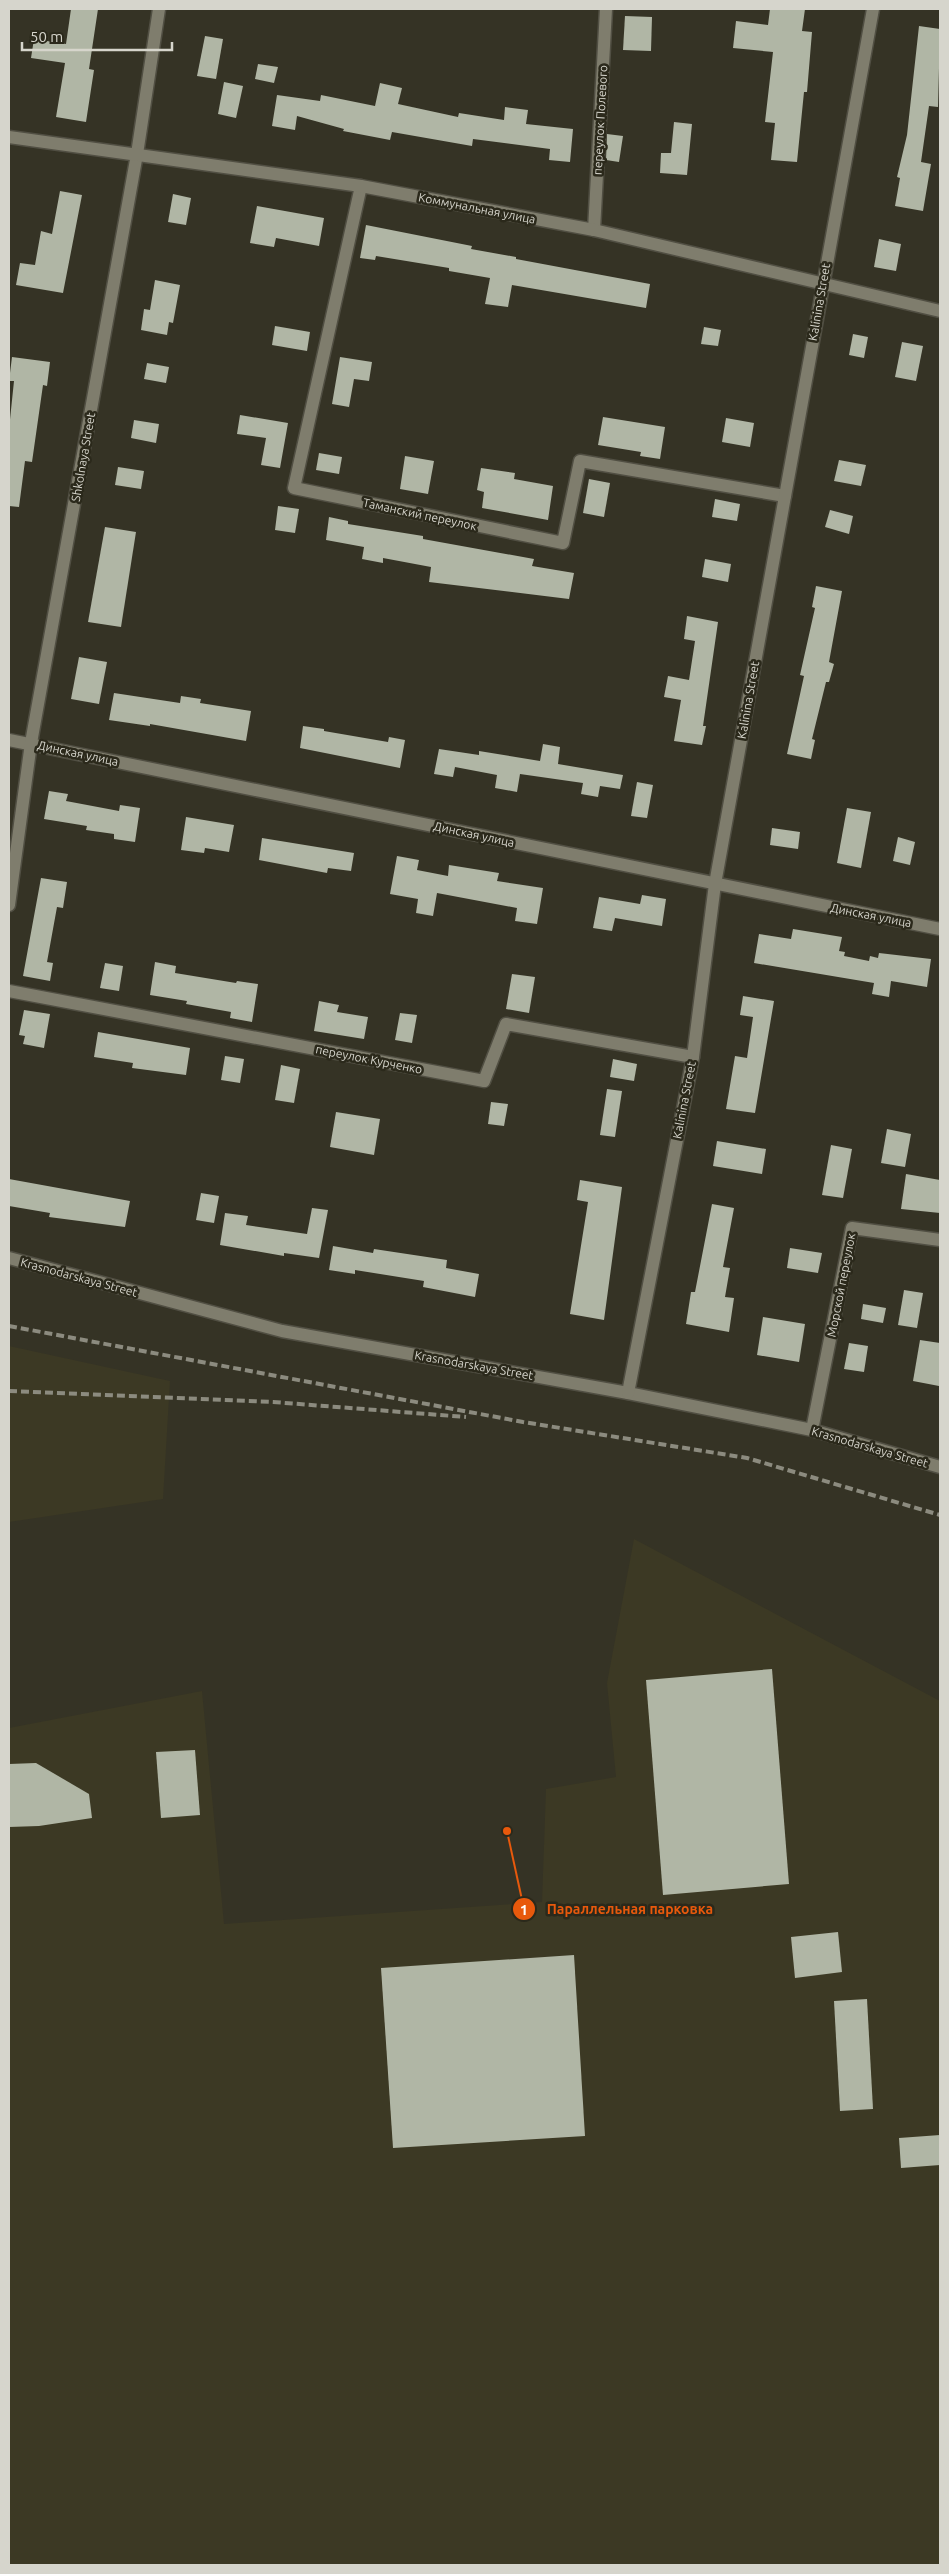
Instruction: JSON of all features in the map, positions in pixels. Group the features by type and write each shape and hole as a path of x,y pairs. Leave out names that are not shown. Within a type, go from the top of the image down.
{"street":[{"name":"Shkolnaya Street","path":"9,906 31,743 138,154 158,9"},
{"name":"переулок Полевого","path":"594,230 606,9"},
{"name":"Kalinina Street","path":"628,1393 692,1057 715,884 872,9"},
{"name":"Коммунальная улица","path":"9,137 360,186 594,230 940,311"},
{"name":"Таманский переулок","path":"360,186 294,488 564,543 580,461 785,496"},
{"name":"Динская улица","path":"9,740 940,929"},
{"name":"переулок Курченко","path":"9,991 484,1081 506,1024 692,1057"},
{"name":"Морской переулок","path":"812,1430 852,1228 940,1240"},
{"name":"Krasnodarskaya Street","path":"9,1258 282,1331 628,1393 812,1430 940,1467"}],"shaded area":[{"path":"9,1346 170,1381 163,1499 9,1522"},
{"path":"634,1539 940,1701 940,2565 9,2565 9,1728 202,1691 224,1924 542,1902 546,1789 616,1777 607,1683"}],"building":[{"path":"71,9 98,9 89,69 94,70 86,122 56,117 65,63 31,58 34,39 66,44"},
{"path":"770,9 805,9 802,31 812,32 807,92 804,92 797,162 771,160 775,123 765,122 773,52 733,48 736,21 768,25"},
{"path":"625,16 652,17 651,51 623,50"},
{"path":"919,26 940,29 938,107 929,106 921,162 931,164 923,211 895,206 900,178 897,177 907,135"},
{"path":"205,36 223,39 216,79 197,76"},
{"path":"258,64 278,67 274,83 255,79"},
{"path":"224,82 243,86 236,118 218,114"},
{"path":"380,83 402,88 398,104 458,117 459,113 504,120 505,107 528,110 526,124 573,129 570,162 549,160 550,149 473,139 472,146 392,132 390,140 343,131 344,129 297,116 295,130 272,126 277,95 320,101 321,95 375,106"},
{"path":"674,122 692,124 687,175 660,173 661,153 671,153"},
{"path":"607,134 623,136 619,162 606,160"},
{"path":"60,191 82,195 63,293 16,285 20,263 35,265 41,231 52,234"},
{"path":"173,194 191,198 186,225 168,222"},
{"path":"257,206 324,218 319,246 276,238 274,247 250,243"},
{"path":"366,225 472,246 471,249 516,257 516,259 650,284 646,308 512,285 508,307 485,304 490,278 449,271 449,268 376,256 375,260 360,258"},
{"path":"879,239 901,244 896,271 874,267"},
{"path":"155,280 180,285 173,323 169,322 167,335 141,330 144,309 150,310"},
{"path":"275,326 310,332 307,351 272,345"},
{"path":"704,327 721,330 718,346 701,344"},
{"path":"853,334 868,337 864,358 849,355"},
{"path":"902,342 923,346 916,381 895,377"},
{"path":"12,357 50,362 47,386 43,385 32,462 25,461 19,507 9,506 9,429 14,381 9,381"},
{"path":"340,357 372,362 369,381 354,379 349,407 332,404"},
{"path":"147,363 169,367 166,383 144,379"},
{"path":"240,415 288,423 280,468 261,465 266,438 237,434"},
{"path":"603,417 665,427 660,459 640,456 641,452 598,445"},
{"path":"726,418 754,423 750,447 722,442"},
{"path":"134,420 159,424 156,443 131,438"},
{"path":"319,453 342,457 339,474 316,470"},
{"path":"405,456 434,461 428,494 400,489"},
{"path":"839,460 866,465 861,486 834,481"},
{"path":"118,467 144,471 141,489 115,485"},
{"path":"481,468 515,473 514,479 553,486 548,520 482,508 484,492 477,490"},
{"path":"589,479 610,483 604,517 583,513"},
{"path":"715,499 740,504 737,521 712,517"},
{"path":"278,506 299,509 295,533 275,530"},
{"path":"830,510 853,516 849,534 825,527"},
{"path":"329,517 348,521 348,524 423,536 423,539 534,559 532,566 574,573 569,599 429,582 431,567 383,558 383,563 362,559 364,547 326,540"},
{"path":"105,527 136,532 121,627 88,622"},
{"path":"705,559 731,564 728,582 702,577"},
{"path":"816,586 842,591 829,662 834,664 829,682 826,682 812,739 815,740 811,759 787,754 804,676 800,675 815,608 812,607"},
{"path":"687,616 718,622 703,726 706,726 702,745 674,741 681,700 664,697 668,676 689,680 695,641 684,639"},
{"path":"79,657 107,662 99,704 71,699"},
{"path":"114,693 180,703 181,696 201,699 200,703 251,711 246,741 150,724 150,726 109,720"},
{"path":"303,726 388,742 389,737 405,740 400,768 300,748"},
{"path":"543,744 560,747 558,764 623,775 620,789 600,786 598,797 581,794 583,783 520,774 517,792 495,788 497,775 455,767 453,777 434,774 439,749 479,755 479,751 540,761"},
{"path":"637,782 653,785 647,818 631,816"},
{"path":"49,791 68,794 66,801 119,811 120,805 140,808 135,842 114,839 114,834 86,830 87,826 44,819"},
{"path":"847,808 871,812 861,868 837,863"},
{"path":"186,817 234,825 229,852 205,848 204,853 181,850"},
{"path":"772,828 800,832 798,849 770,845"},
{"path":"898,837 915,842 910,865 893,861"},
{"path":"262,838 354,853 351,871 328,868 327,873 259,860"},
{"path":"397,856 419,860 417,870 448,876 449,865 499,873 497,881 543,888 537,924 515,921 517,908 437,893 433,916 416,913 418,899 390,894"},
{"path":"41,878 67,882 63,908 57,907 47,962 53,963 50,981 23,976"},
{"path":"642,895 666,899 662,926 615,918 612,931 593,928 599,897 640,904"},
{"path":"793,929 842,937 839,951 845,952 844,956 869,961 870,956 878,958 879,953 931,959 927,987 891,981 889,997 872,994 874,983 754,963 759,934 791,939"},
{"path":"155,962 176,966 175,973 236,983 237,981 258,984 252,1022 230,1018 231,1012 186,1004 187,1001 150,995"},
{"path":"105,963 123,966 119,991 100,988"},
{"path":"512,974 535,977 529,1013 506,1009"},
{"path":"743,996 774,1001 755,1113 726,1109 735,1056 747,1058 753,1017 740,1015"},
{"path":"319,1001 339,1005 337,1012 368,1017 364,1039 314,1031"},
{"path":"24,1010 50,1014 44,1048 23,1044 25,1036 19,1035"},
{"path":"400,1013 417,1015 412,1043 395,1040"},
{"path":"98,1032 190,1048 186,1075 132,1068 133,1063 94,1057"},
{"path":"225,1056 244,1059 240,1083 221,1080"},
{"path":"613,1059 637,1064 634,1081 610,1077"},
{"path":"281,1065 300,1069 294,1103 275,1100"},
{"path":"607,1089 622,1091 615,1137 600,1135"},
{"path":"491,1102 508,1104 504,1126 488,1124"},
{"path":"336,1112 380,1119 374,1155 330,1147"},
{"path":"887,1129 911,1134 905,1167 881,1163"},
{"path":"717,1141 766,1149 762,1174 713,1166"},
{"path":"831,1145 852,1149 843,1198 822,1195"},
{"path":"906,1174 940,1180 940,1213 901,1209"},
{"path":"9,1179 130,1201 125,1227 49,1217 50,1213 9,1206"},
{"path":"580,1180 622,1187 604,1320 570,1314 588,1202 577,1200"},
{"path":"201,1193 219,1196 214,1223 196,1220"},
{"path":"712,1204 734,1208 723,1267 730,1268 725,1297 734,1298 729,1332 686,1324 691,1292 695,1292"},
{"path":"312,1208 328,1210 319,1258 284,1253 284,1256 220,1245 225,1213 248,1216 246,1225 307,1234"},
{"path":"333,1246 373,1253 374,1249 447,1260 446,1268 479,1274 475,1297 423,1287 424,1281 355,1270 355,1274 329,1270"},
{"path":"790,1248 822,1253 818,1273 787,1268"},
{"path":"904,1290 923,1293 917,1328 898,1325"},
{"path":"863,1304 886,1308 883,1323 861,1319"},
{"path":"763,1317 805,1324 799,1362 757,1355"},
{"path":"920,1340 940,1343 939,1386 913,1381"},
{"path":"849,1343 868,1346 864,1372 844,1369"},
{"path":"772,1669 789,1884 663,1895 646,1680"},
{"path":"195,1750 200,1815 161,1818 156,1752"},
{"path":"36,1763 89,1794 92,1818 39,1826 9,1827 9,1764"},
{"path":"838,1932 842,1972 795,1978 791,1937"},
{"path":"574,1955 585,2136 393,2148 381,1968"},
{"path":"867,1999 873,2109 840,2111 834,2001"},
{"path":"940,2135 940,2165 901,2168 899,2138"}],"railway":[{"path":"9,1326 523,1422 747,1458 940,1515"},
{"path":"9,1391 273,1402 466,1417"}],"place":[{"name":"Параллельная парковка","path":"507,1831"}]}
